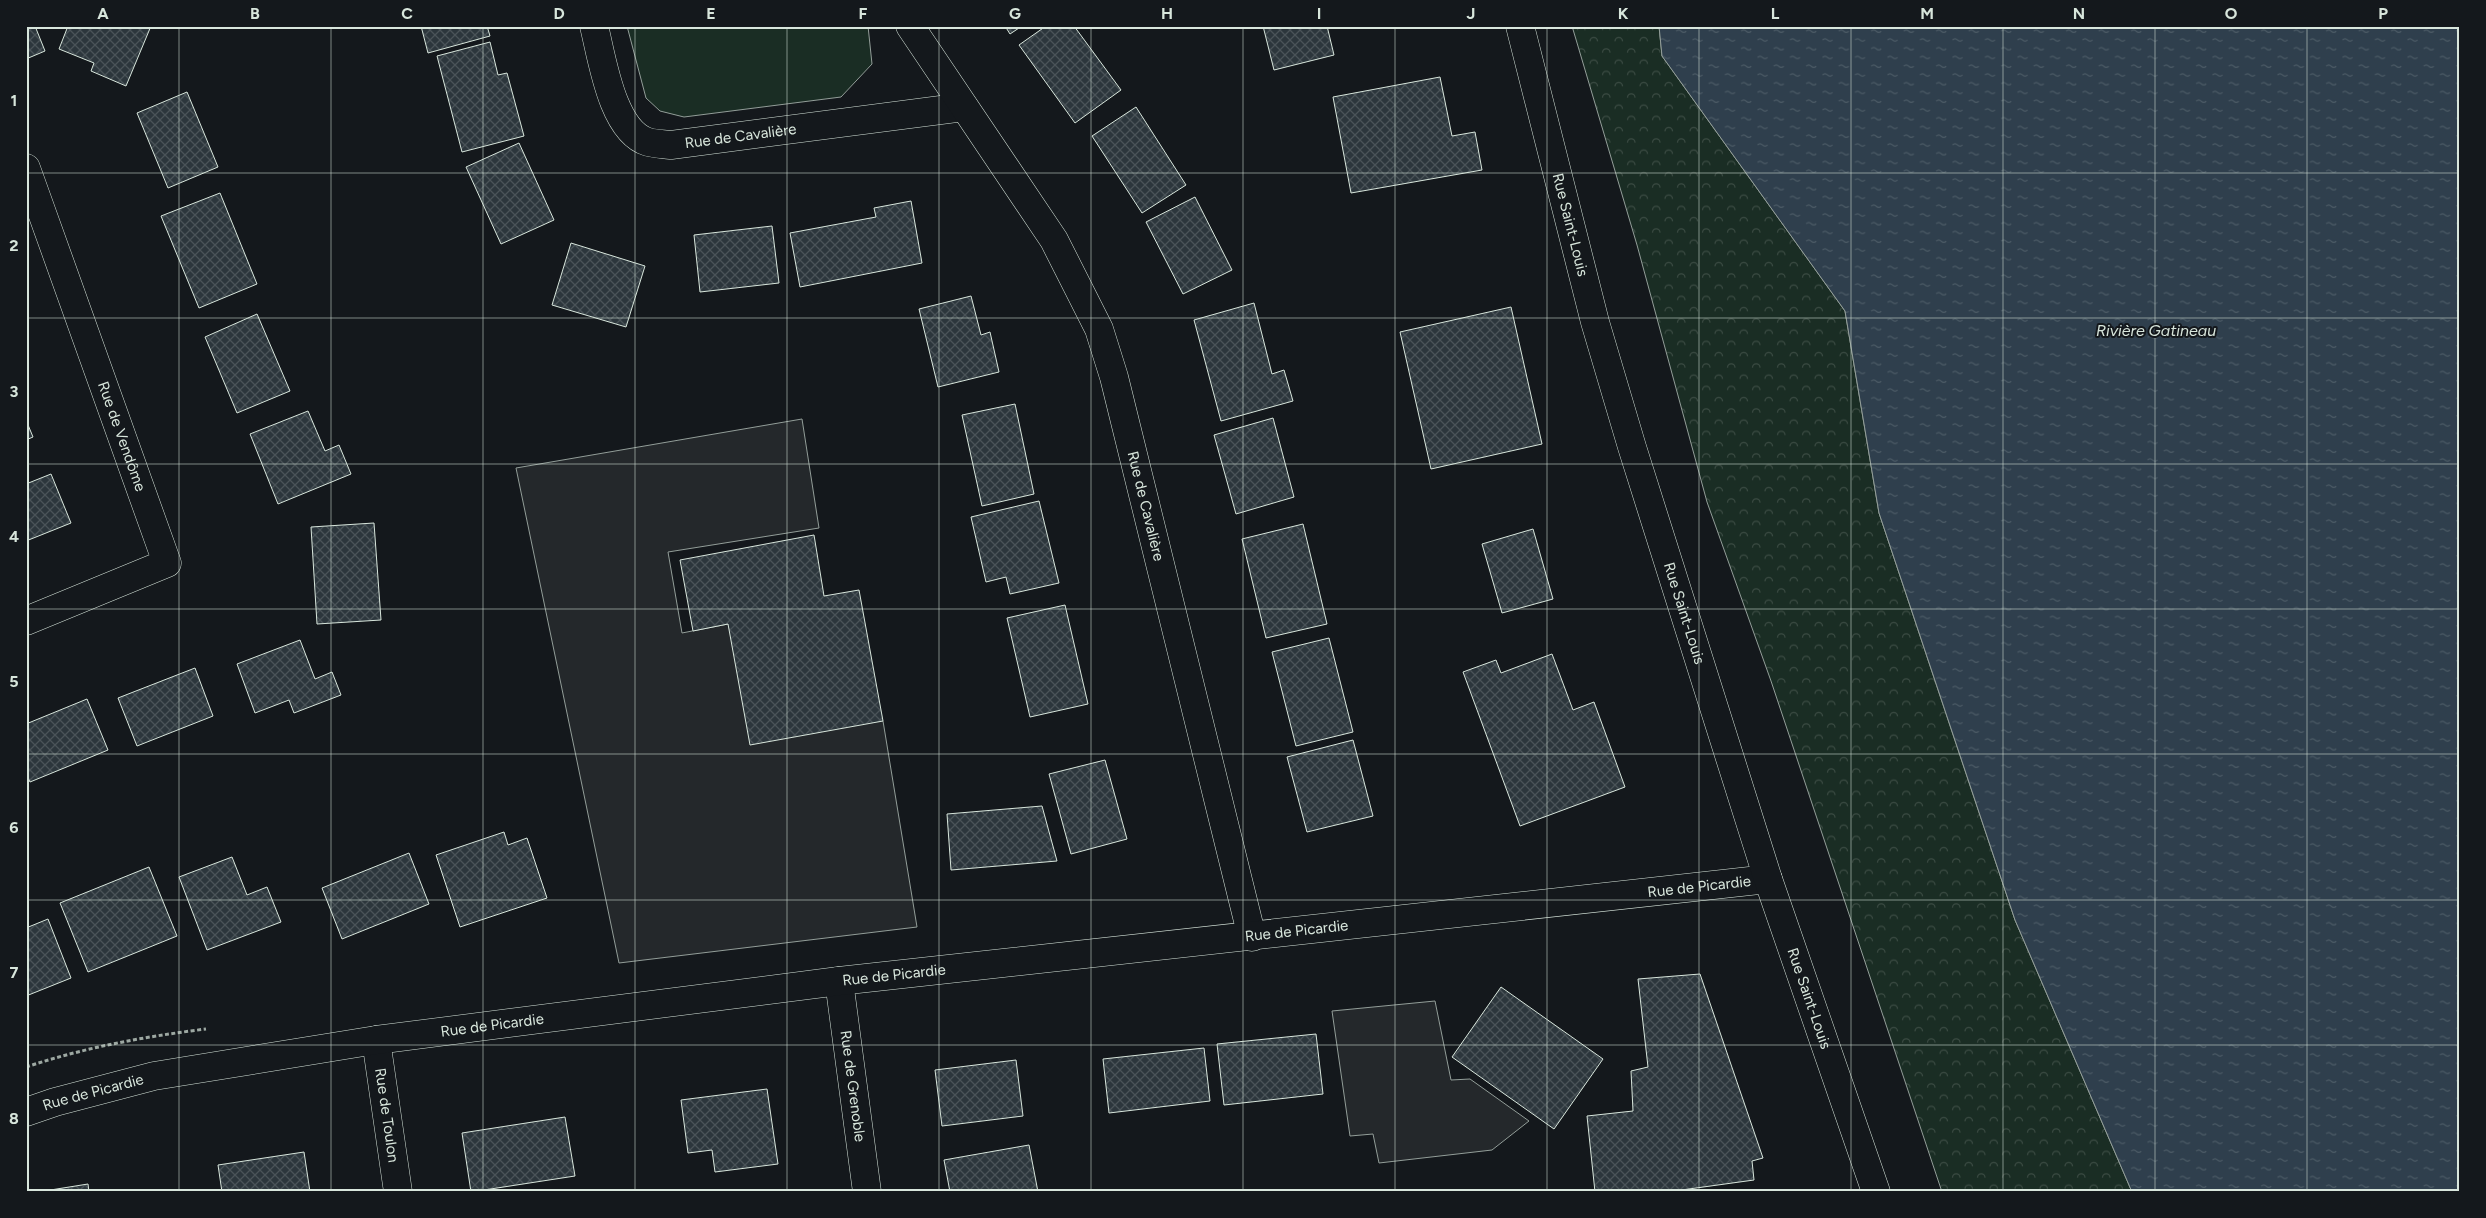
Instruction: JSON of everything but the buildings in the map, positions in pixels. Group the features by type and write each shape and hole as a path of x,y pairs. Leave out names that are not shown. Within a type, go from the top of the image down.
{"street":[{"name":"Rue de Cavalière","path":"594,26 615,107 627,128 646,142 671,145 964,107"},
{"name":"Rue de Cavalière","path":"910,26 1054,240 1098,329 1114,377 1252,937"},
{"name":"Rue Saint-Louis","path":"1520,26 1595,322 1768,879 1876,1192"},
{"name":"Rue de Vendôme","path":"26,168 168,563 26,621"},
{"name":"Rue de Picardie","path":"26,1112 96,1090 154,1076 376,1040 839,981 1768,879"},
{"name":"Rue de Grenoble","path":"839,981 867,1192"},
{"name":"Rue de Toulon","path":"376,1040 398,1192"}],"green space":[{"path":"627,26 868,26 872,64 841,97 684,117 660,111 646,98"},
{"path":"1572,26 1659,26 1662,56 1845,311 1879,513 2015,920 2132,1192 1942,1192 1771,681 1707,502 1637,245"}],"shaded area":[{"path":"802,419 819,528 668,552 682,633 728,624 883,721 917,927 619,963 516,468"},
{"path":"1435,1001 1451,1080 1470,1079 1529,1121 1492,1150 1379,1163 1373,1134 1350,1136 1332,1011"}],"water":[{"name":"Rivière Gatineau","path":"1659,26 2460,26 2460,1192 2132,1192 2015,920 1879,513 1845,311 1662,56"}]}
